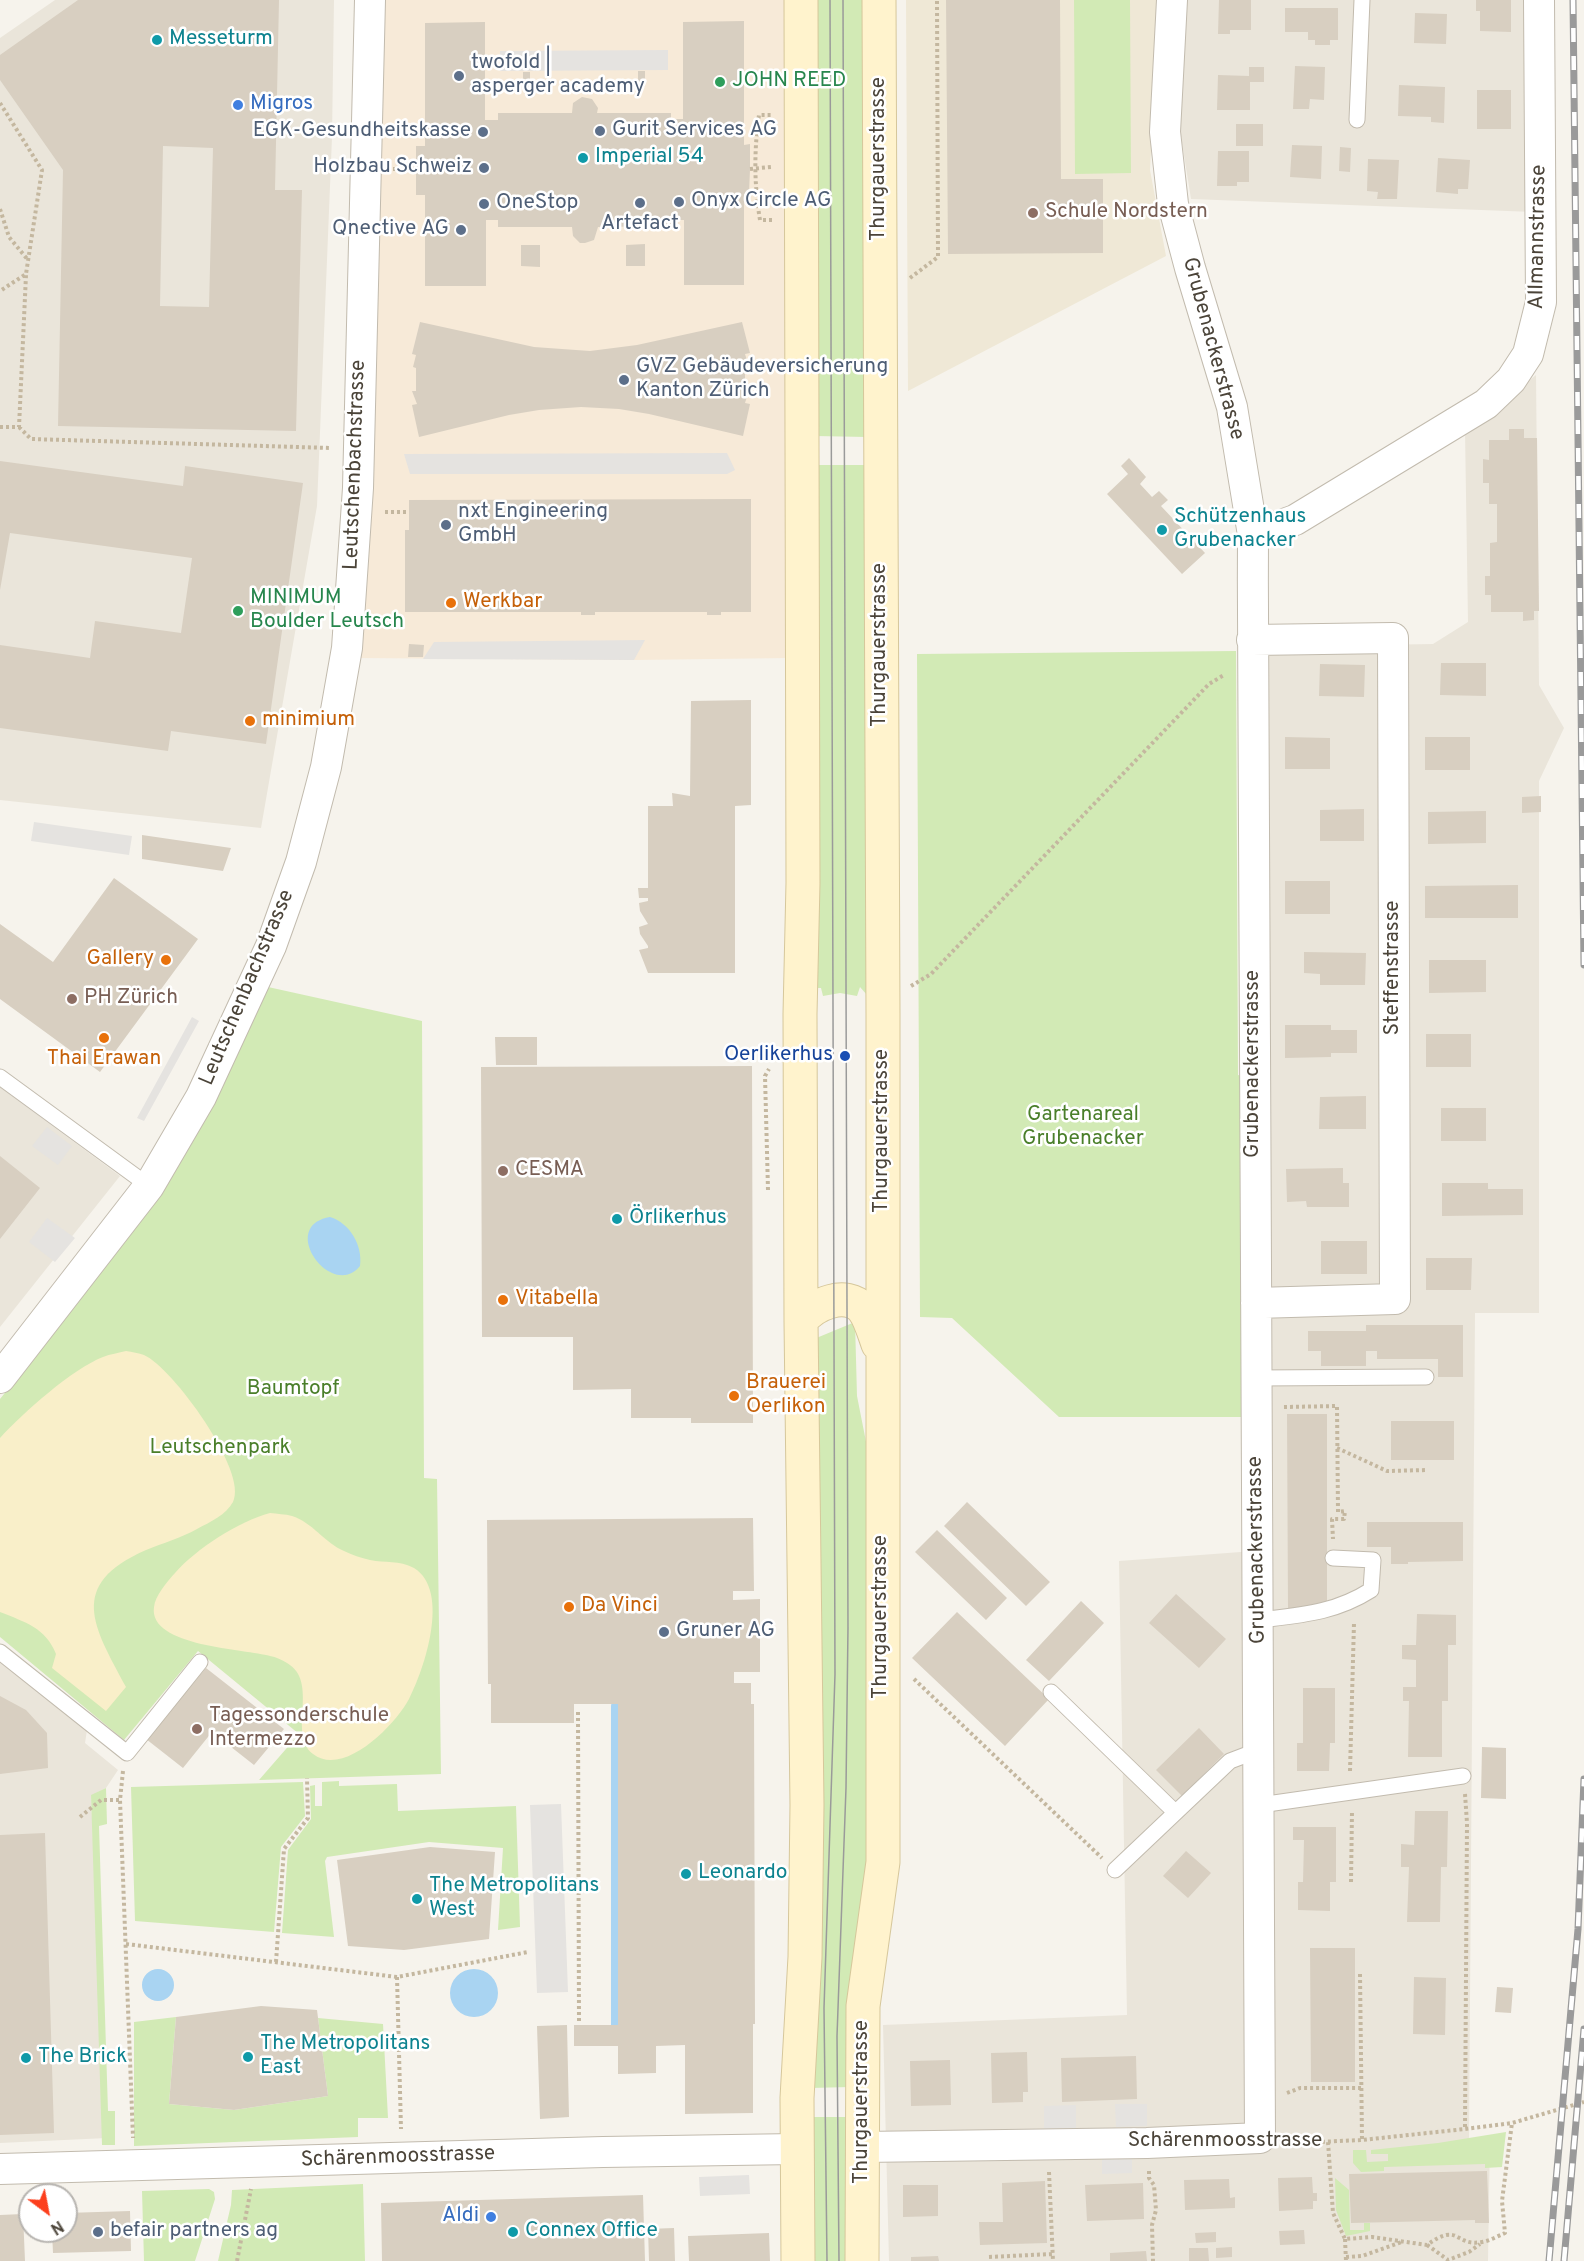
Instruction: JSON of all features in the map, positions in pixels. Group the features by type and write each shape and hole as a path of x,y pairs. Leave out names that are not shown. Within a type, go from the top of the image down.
{"main road":[{"path":"798,2261 797,2098 805,1957 807,1805 801,1321 800,1014 803,872 801,0"},
{"name":"Thurgauerstrasse","path":"862,2261 863,2006 883,1862 883,1013 879,0"},
{"path":"801,1321 815,1306 825,1302 855,1303 866,1313 882,1354"}],"street":[{"name":"Leutschenbachstrasse","path":"0,1378 149,1186 201,1097 271,946 301,862 326,768 347,648 358,488 370,0"},
{"name":"Grubenackerstrasse","path":"1172,0 1165,132 1173,204 1232,407 1253,535 1256,1378 1260,1620 1260,2138"},
{"name":"Allmannstrasse","path":"1253,535 1295,520 1486,404 1511,380 1528,354 1541,302 1539,0"},
{"name":"Steffenstrasse","path":"1252,640 1393,638 1395,1299 1256,1303"},
{"name":"Schärenmoosstrasse","path":"863,2147 1148,2143 1260,2138"},
{"name":"Schärenmoosstrasse","path":"0,2169 614,2151 796,2149"}],"lane":[{"path":"1357,120 1362,0"},
{"path":"0,1077 149,1186"},
{"path":"1256,1378 1426,1377"},
{"path":"1260,1620 1320,1613 1354,1601 1371,1590 1373,1560 1333,1558"},
{"path":"0,1652 127,1753 200,1662"},
{"path":"1051,1692 1175,1812"},
{"path":"1115,1870 1230,1761 1259,1750"},
{"path":"1260,1805 1463,1776"}],"path":[{"path":"903,283 938,257 937,0"},
{"path":"0,103 42,170 26,274 19,427 31,440 340,448"},
{"path":"775,115 759,115 755,141 755,194 760,220 776,220"},
{"path":"750,169 775,167"},
{"path":"389,169 416,169"},
{"path":"0,209 9,237 28,261"},
{"path":"0,291 26,274"},
{"path":"0,427 19,427"},
{"path":"381,513 409,512"},
{"path":"910,987 931,974 1209,684 1232,671 1252,669"},
{"path":"1257,1408 1337,1406 1338,1512 1345,1512 1344,1519 1332,1519 1333,1558"},
{"path":"1337,1448 1387,1471 1427,1470"},
{"path":"1351,1882 1352,1801 1350,1791 1354,1601"},
{"path":"913,1678 1115,1870"},
{"path":"578,1712 579,2024"},
{"path":"127,1753 120,1785 120,1800 134,2165"},
{"path":"1463,1776 1467,1823 1465,2129"},
{"path":"276,1962 284,1849 308,1818 307,1778"},
{"path":"80,1817 101,1800 120,1800"},
{"path":"126,1944 397,1977 528,1952"},
{"path":"1360,1974 1362,2140"},
{"path":"397,1977 401,2158"},
{"path":"1282,2095 1300,2088 1362,2088"},
{"name":"Schärenmoosstrasse","path":"1260,2138 1328,2142 1465,2129 1512,2123 1584,2102"},
{"path":"1345,2239 1372,2237 1427,2245 1448,2260 1505,2233 1502,2201 1512,2123"},
{"path":"1328,2142 1333,2213 1345,2239 1346,2259 1402,2242"},
{"path":"1148,2161 1149,2178 1154,2185 1156,2211 1152,2225 1153,2261"},
{"path":"237,2261 257,2162"},
{"path":"1049,2167 1053,2261"},
{"path":"1427,2245 1442,2235 1453,2234 1468,2242 1482,2242"},
{"path":"988,2257 1052,2254"}],"shaded area":[{"path":"55,0 334,0 332,137 317,506 261,828 0,800 0,38"},
{"path":"381,0 790,0 790,658 634,660 355,658"},
{"name":"Schule Nordstern","path":"906,0 1159,0 1150,170 1166,256 908,391"},
{"path":"1186,0 1533,0 1534,212 1191,199 1178,118"},
{"path":"668,50 668,70 500,71 500,51"},
{"path":"1536,375 1539,685 1564,728 1539,781 1539,1313 1475,1313 1469,2139 1490,2136 1488,2261 889,2261 883,2025 1127,2015 1119,1561 1268,1550 1259,647 1433,644 1468,622 1465,431"},
{"path":"727,453 735,470 727,474 410,474 404,454"},
{"path":"645,640 634,660 423,659 434,642"},
{"path":"34,822 132,836 129,855 31,841"},
{"path":"192,1017 199,1021 144,1121 137,1118"},
{"path":"0,1087 120,1176 0,1327"},
{"path":"47,1127 72,1146 58,1165 32,1146"},
{"path":"47,1218 75,1238 55,1262 29,1242"},
{"path":"0,1658 87,1730 85,1743 118,1770 106,1788 91,1796 107,2138 0,2143"},
{"path":"561,1804 568,1992 537,1993 530,1805"},
{"path":"1115,2104 1147,2104 1147,2126 1116,2127"},
{"path":"1076,2105 1076,2128 1044,2129 1044,2106"},
{"path":"1132,2151 1132,2173 1102,2174 1102,2152"},
{"path":"749,2175 750,2194 700,2196 699,2177"}],"green space":[{"path":"813,0 865,0 867,437 815,436"},
{"path":"1074,0 1130,0 1131,173 1075,174"},
{"path":"815,465 867,465 867,995 860,987 857,996 840,993 823,996 821,988 817,988"},
{"name":"Gartenareal Grubenacker","path":"1236,651 1238,1075 1246,1077 1246,1417 1059,1417 952,1318 920,1317 917,654"},
{"name":"Leutschenpark","path":"268,987 422,1021 424,1478 437,1479 441,1774 259,1780 299,1734 198,1651 124,1740 0,1637 0,1399 85,1293 135,1225"},
{"path":"855,1322 857,1396 870,1462 870,1849 850,2087 810,2088 814,1339"},
{"path":"339,1781 339,1786 397,1784 398,1811 516,1806 520,1927 498,1930 503,1848 429,1842 327,1857 325,1861 334,1937 282,1933 288,1850 311,1819 310,1786 315,1785 315,1806 322,1806 322,1782"},
{"path":"303,1782 305,1816 281,1847 274,1932 135,1921 131,1787"},
{"path":"106,1788 107,1824 99,1826 108,2111 115,2111 115,2145 102,2145 91,1795"},
{"path":"176,2017 169,2104 234,2110 328,2096 318,2018 383,2024 388,2118 358,2118 358,2137 134,2146 134,2022"},
{"path":"810,2117 850,2117 849,2261 815,2261 811,2239"},
{"path":"1506,2132 1502,2167 1485,2168 1485,2164 1384,2167 1384,2171 1361,2172 1353,2163 1353,2150 1366,2150 1367,2162 1388,2161 1388,2154 1371,2154 1371,2150 1438,2143"},
{"path":"1335,2178 1349,2190 1350,2230 1364,2230 1364,2223 1370,2223 1370,2231 1346,2236 1336,2210"},
{"path":"363,2184 365,2261 218,2261 231,2205 232,2190"},
{"path":"209,2189 214,2192 215,2199 195,2261 144,2261 142,2191"}],"sand":[{"path":"126,1351 144,1355 157,1364 189,1399 219,1445 230,1468 235,1488 233,1502 217,1518 185,1535 146,1550 121,1563 105,1578 96,1593 94,1609 97,1627 126,1687 106,1711 52,1668 56,1654 47,1638 34,1627 0,1612 0,1438 21,1416 77,1371 103,1357"},
{"path":"270,1513 289,1515 299,1519 337,1547 353,1555 414,1568 425,1579 431,1594 433,1612 427,1651 409,1699 393,1722 381,1734 354,1754 339,1759 325,1760 313,1754 306,1745 303,1734 301,1682 297,1672 287,1663 272,1656 201,1644 182,1638 166,1631 156,1620 154,1607 157,1598 165,1585 184,1564 232,1529"}],"water":[{"path":"330,1217 344,1224 357,1243 360,1266 348,1274 336,1274 324,1268 315,1258 309,1246 308,1233 315,1223"},
{"path":"158,1969 169,1974 174,1985 169,1996 158,2001 147,1996 142,1985 147,1974"},
{"path":"469,1969 479,1969 494,1979 498,1993 497,2002 488,2013 479,2017 469,2017 454,2007 450,1998 450,1988 460,1973"}],"building":[{"path":"78,0 279,0 275,190 302,190 296,431 58,426 63,170 0,80 0,55","holes":["163,146 213,148 209,307 160,306"]},
{"name":"Schule Nordstern","path":"946,0 1060,0 1061,179 1103,179 1103,253 948,254"},
{"path":"1219,0 1251,0 1251,30 1230,30 1230,34 1218,34"},
{"path":"1476,0 1511,0 1511,32 1480,31 1480,11 1476,11"},
{"path":"1285,8 1338,8 1338,40 1330,40 1330,45 1315,45 1315,40 1308,40 1308,32 1285,32"},
{"path":"1415,13 1447,14 1446,44 1414,43"},
{"name":"Imperial 54","path":"744,21 744,145 750,144 750,169 749,194 744,194 744,285 684,285 684,220 671,220 671,226 598,227 594,240 580,243 573,236 572,227 498,227 498,220 486,220 486,286 425,286 425,195 416,195 416,146 425,146 425,23 485,22 485,120 498,120 498,113 572,113 573,103 582,97 592,99 598,108 597,113 671,113 671,119 683,119 683,22"},
{"path":"1295,66 1325,67 1324,100 1310,99 1309,109 1293,109"},
{"path":"1249,67 1264,67 1264,82 1250,82 1250,110 1217,110 1218,75 1249,76"},
{"path":"638,71 645,71 645,87 638,87"},
{"path":"523,72 530,72 530,88 523,88"},
{"path":"1399,85 1445,87 1444,123 1431,122 1431,117 1398,116"},
{"path":"1477,90 1511,90 1511,129 1477,129"},
{"path":"1236,124 1263,124 1263,146 1236,146"},
{"path":"1292,145 1322,146 1321,179 1290,177"},
{"path":"1340,147 1351,148 1350,172 1339,171"},
{"path":"1218,151 1249,151 1249,182 1237,182 1237,186 1217,186"},
{"path":"1438,158 1470,160 1468,189 1458,189 1458,194 1436,192"},
{"path":"1368,159 1399,160 1397,199 1377,199 1378,192 1367,191"},
{"path":"645,244 645,266 626,266 626,245"},
{"path":"521,245 540,245 540,267 521,266"},
{"path":"420,322 534,347 590,351 637,345 742,322 750,353 745,354 749,367 745,367 745,389 749,390 745,403 750,404 743,436 649,414 619,409 581,407 509,415 419,437 412,405 417,404 412,391 416,391 416,368 413,367 416,355 412,354"},
{"path":"1509,429 1524,429 1524,438 1537,438 1539,611 1534,611 1534,620 1523,621 1523,612 1491,612 1491,595 1485,595 1485,576 1490,576 1490,543 1497,542 1497,504 1489,504 1489,483 1483,483 1483,459 1489,460 1489,440 1509,440"},
{"name":"Schützenhaus Grubenacker","path":"1129,458 1146,477 1140,484 1152,497 1159,491 1168,500 1161,506 1205,553 1182,574 1107,494 1128,474 1121,466"},
{"path":"0,461 183,486 185,466 303,483 266,744 171,731 168,751 0,728 0,645 90,658 95,621 181,633 192,558 10,533 0,590"},
{"path":"751,499 751,612 721,612 721,615 707,615 707,612 595,612 595,615 581,615 581,612 405,612 405,530 409,530 409,500"},
{"path":"409,644 424,645 423,657 408,657"},
{"path":"1441,663 1486,663 1486,696 1440,695"},
{"path":"1320,664 1365,665 1364,697 1319,696"},
{"path":"751,700 751,805 735,806 735,973 648,973 639,950 648,948 648,946 640,934 639,927 648,924 640,911 639,903 648,901 648,898 639,898 638,888 648,888 648,806 673,806 672,793 690,796 691,701"},
{"path":"1285,737 1330,738 1330,769 1285,769"},
{"path":"1425,737 1470,737 1470,770 1425,770"},
{"path":"1541,796 1541,812 1522,813 1522,797"},
{"path":"1364,809 1364,841 1320,841 1320,810"},
{"path":"1486,811 1486,843 1428,844 1428,812"},
{"path":"142,835 231,848 223,871 142,859"},
{"path":"114,878 198,939 100,1072 0,999 0,924 53,962"},
{"path":"1285,881 1330,881 1330,914 1285,914"},
{"path":"1518,885 1518,918 1425,918 1425,886"},
{"path":"1304,952 1366,953 1365,985 1320,985 1320,974 1304,973"},
{"path":"1429,960 1486,960 1486,992 1429,993"},
{"path":"1285,1025 1331,1025 1331,1030 1357,1030 1357,1053 1331,1053 1331,1057 1285,1058"},
{"path":"1426,1034 1471,1034 1471,1067 1426,1067"},
{"path":"495,1037 537,1037 537,1065 496,1065"},
{"name":"Örlikerhus","path":"752,1066 753,1423 691,1423 691,1418 631,1418 631,1389 573,1390 573,1337 482,1337 481,1067"},
{"path":"1366,1096 1366,1129 1319,1129 1320,1097"},
{"path":"1441,1108 1486,1108 1486,1141 1441,1141"},
{"path":"0,1156 40,1188 0,1239"},
{"path":"1343,1168 1343,1183 1349,1183 1349,1207 1307,1207 1306,1201 1287,1202 1286,1169"},
{"path":"1442,1183 1488,1183 1488,1189 1523,1189 1523,1215 1442,1216"},
{"path":"1321,1241 1367,1241 1367,1274 1321,1274"},
{"path":"1426,1258 1472,1258 1471,1290 1426,1290"},
{"path":"1366,1325 1463,1325 1463,1377 1438,1377 1438,1359 1377,1359 1377,1351 1366,1351 1366,1366 1321,1366 1321,1351 1308,1351 1308,1331 1366,1331"},
{"path":"1287,1414 1327,1414 1327,1609 1288,1609"},
{"path":"1391,1421 1454,1421 1454,1460 1391,1460"},
{"path":"967,1502 1050,1582 1026,1606 944,1526"},
{"name":"Leonardo","path":"753,1518 754,1591 733,1591 733,1600 760,1599 760,1672 734,1672 734,1683 751,1683 751,1704 754,1704 753,2113 685,2114 685,2045 656,2046 656,2073 618,2074 618,2046 574,2046 574,2025 618,2025 618,1704 574,1704 574,1723 491,1723 491,1684 488,1684 487,1520"},
{"path":"1367,1522 1463,1522 1463,1561 1391,1564 1391,1547 1367,1547"},
{"path":"937,1530 1007,1598 986,1620 915,1552"},
{"path":"1176,1594 1226,1639 1199,1668 1149,1623"},
{"path":"1081,1601 1104,1623 1049,1681 1026,1660"},
{"path":"957,1612 1049,1699 1005,1746 912,1658"},
{"path":"1417,1614 1456,1615 1456,1645 1448,1645 1448,1701 1442,1701 1442,1757 1408,1757 1409,1701 1403,1701 1403,1687 1416,1687 1416,1660 1402,1659 1402,1645 1416,1645"},
{"path":"206,1668 284,1729 254,1765 212,1732 183,1768 146,1739"},
{"path":"1303,1688 1335,1688 1335,1743 1330,1743 1329,1771 1297,1771 1297,1743 1303,1743"},
{"path":"0,1696 26,1710 47,1733 48,1768 0,1774"},
{"path":"1199,1728 1224,1754 1182,1796 1156,1770"},
{"path":"1482,1747 1506,1748 1506,1799 1481,1798"},
{"path":"1415,1811 1448,1811 1447,1867 1441,1867 1440,1922 1407,1922 1409,1867 1401,1867 1401,1844 1414,1845"},
{"path":"1293,1827 1336,1827 1336,1882 1330,1882 1330,1911 1298,1910 1298,1882 1303,1882 1304,1840 1293,1840"},
{"name":"The Brick","path":"45,1833 54,2133 0,2135 0,1835"},
{"name":"The Metropolitans West","path":"430,1847 495,1852 489,1939 404,1950 348,1946 337,1860"},
{"path":"1186,1851 1211,1873 1188,1898 1163,1876"},
{"path":"1310,1948 1355,1948 1355,2082 1311,2082"},
{"path":"1414,1977 1446,1978 1445,2035 1413,2034"},
{"path":"1497,1987 1513,1988 1511,2013 1495,2012"},
{"name":"The Metropolitans East","path":"261,2006 317,2010 328,2096 234,2110 169,2104 176,2017"},
{"path":"567,2025 569,2117 540,2119 537,2026"},
{"path":"1027,2052 1028,2092 1023,2092 1023,2102 992,2103 991,2053"},
{"path":"1136,2056 1137,2099 1062,2102 1061,2058"},
{"path":"950,2060 951,2105 911,2106 910,2061"},
{"path":"1487,2171 1489,2223 1475,2223 1475,2220 1351,2223 1349,2174"},
{"path":"1312,2177 1313,2193 1317,2193 1317,2201 1313,2201 1313,2209 1279,2211 1278,2178"},
{"path":"1229,2179 1230,2198 1235,2197 1235,2208 1185,2210 1184,2180"},
{"path":"1045,2181 1047,2243 980,2245 979,2222 1003,2222 1002,2183"},
{"path":"1143,2183 1144,2219 1087,2221 1085,2185"},
{"path":"903,2185 938,2185 938,2216 903,2217"},
{"name":"Connex Office","path":"643,2195 645,2261 382,2261 381,2203"},
{"path":"130,2211 131,2251 53,2253 53,2243 78,2243 78,2213"},
{"path":"18,2214 18,2243 24,2243 25,2261 0,2261 0,2215"},
{"path":"674,2228 675,2261 649,2261 648,2229"},
{"path":"1304,2230 1305,2244 1280,2245 1279,2231"},
{"path":"1216,2232 1216,2242 1196,2243 1195,2233"},
{"path":"769,2233 770,2261 689,2261 688,2236"},
{"path":"1232,2247 1232,2257 1216,2258 1216,2248"},
{"path":"1189,2248 1208,2248 1209,2261 1189,2261"},
{"path":"1146,2251 1147,2261 1110,2261 1110,2253"},
{"path":"938,2256 939,2261 911,2261 911,2257"}],"waterway":[{"path":"615,1706 615,2025"}],"tram line":[{"path":"827,2261 824,2008 835,1674 830,0"},
{"path":"839,2261 837,2036 846,1788 848,1627 843,0"}],"railway":[{"path":"1573,0 1584,965"},
{"path":"1549,2261 1578,1929 1584,1779"},
{"path":"1564,2261 1584,2029"}],"place":[{"name":"Messeturm","path":"157,40"},
{"name":"twofold | asperger academy","path":"459,76"},
{"name":"JOHN REED","path":"720,82"},
{"name":"Migros","path":"238,105"},
{"name":"Gurit Services AG","path":"600,131"},
{"name":"EGK-Gesundheitskasse","path":"483,132"},
{"name":"Imperial 54","path":"583,158"},
{"name":"Holzbau Schweiz","path":"484,168"},
{"name":"Onyx Circle AG","path":"679,202"},
{"name":"Artefact","path":"640,203"},
{"name":"OneStop","path":"484,204"},
{"name":"Schule Nordstern","path":"1033,213"},
{"name":"Qnective AG","path":"461,230"},
{"name":"GVZ Gebäudeversicherung Kanton Zürich","path":"624,380"},
{"name":"nxt Engineering GmbH","path":"446,525"},
{"name":"Schützenhaus Grubenacker","path":"1162,530"},
{"name":"Werkbar","path":"451,603"},
{"name":"MINIMUM Boulder Leutsch","path":"238,611"},
{"name":"minimium","path":"250,721"},
{"name":"Gallery","path":"166,960"},
{"name":"PH Zürich","path":"72,999"},
{"name":"Thai Erawan","path":"104,1038"},
{"name":"Oerlikerhus","path":"845,1056"},
{"name":"CESMA","path":"503,1171"},
{"name":"Örlikerhus","path":"617,1219"},
{"name":"Vitabella","path":"503,1300"},
{"name":"Brauerei Oerlikon","path":"734,1396"},
{"name":"Da Vinci","path":"569,1607"},
{"name":"Gruner AG","path":"664,1632"},
{"name":"Tagessonderschule Intermezzo","path":"197,1729"},
{"name":"Leonardo","path":"686,1874"},
{"name":"The Metropolitans West","path":"417,1899"},
{"name":"The Metropolitans East","path":"248,2057"},
{"name":"The Brick","path":"26,2058"},
{"name":"Aldi","path":"491,2217"},
{"name":"befair partners ag","path":"98,2232"},
{"name":"Connex Office","path":"513,2232"}],"park label":[{"name":"Baumtopf","path":"293,1390"}]}
